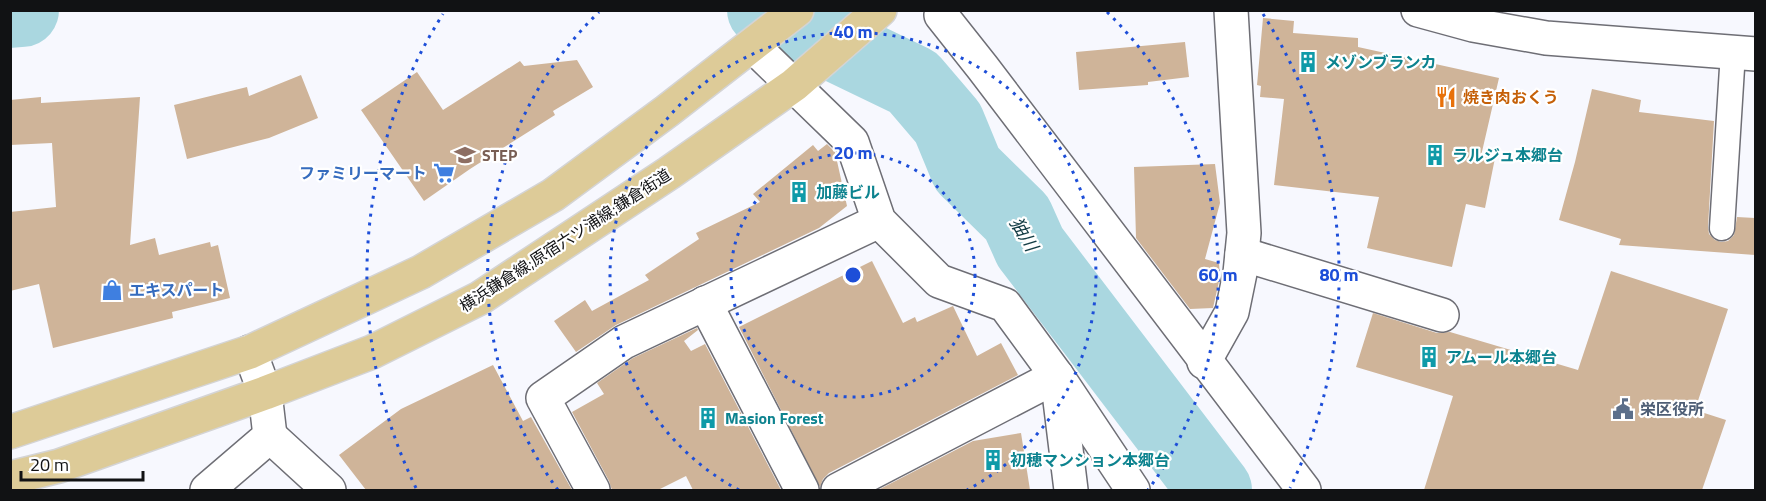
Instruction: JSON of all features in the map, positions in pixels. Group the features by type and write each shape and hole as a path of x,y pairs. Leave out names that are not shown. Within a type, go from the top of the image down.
{"main road":[{"path":"10,432 250,352 421,272 553,195 753,46 797,10"},
{"name":"横浜鎌倉線;原宿六ツ浦線;鎌倉街道","path":"10,478 59,466 266,393 372,352 480,298 669,173 795,84 880,10"}],"street":[{"path":"1204,362 1232,312 1244,233 1237,78 1231,10"},
{"path":"1418,10 1473,25 1546,38 1744,53"},
{"path":"940,15 983,68 1204,362 1304,490"},
{"path":"753,46 795,84 852,142 879,220 939,280 1005,305 1057,376 1133,490"},
{"path":"593,490 543,398 624,342 879,220"},
{"path":"1242,254 1442,315"},
{"path":"705,303 802,490"},
{"path":"250,352 266,393 270,436 329,490"},
{"path":"838,490 1057,376"},
{"path":"1057,376 1071,490"},
{"path":"216,488 270,436"}],"lane":[{"path":"1722,228 1744,53"}],"building":[{"path":"1263,18 1294,21 1293,33 1358,38 1358,47 1499,78 1481,156 1495,158 1485,208 1466,204 1452,267 1367,248 1379,197 1274,185 1284,99 1260,97 1261,86 1257,85"},
{"path":"1185,42 1189,77 1148,82 1148,85 1079,90 1076,52"},
{"path":"577,60 593,87 553,111 555,115 424,201 361,110 417,72 443,110 520,61 524,66"},
{"path":"301,75 318,118 269,138 187,159 174,105 247,87 249,96"},
{"path":"1592,89 1641,100 1639,112 1714,121 1709,234 1715,240 1728,241 1734,235 1737,217 1755,218 1755,255 1619,245 1621,239 1559,220"},
{"path":"41,97 41,103 140,97 130,245 155,238 159,255 210,242 211,247 218,245 230,298 172,312 173,318 53,348 39,284 10,291 10,212 56,207 52,143 10,145 10,100"},
{"path":"827,144 835,152 847,206 819,228 616,325 576,352 554,321 585,300 592,311 649,280 645,275 699,239 696,233 760,202 753,194 813,145 818,151"},
{"path":"1215,164 1220,203 1205,259 1219,263 1220,277 1213,308 1190,309 1136,238 1134,167"},
{"path":"872,261 903,323 915,317 917,322 953,306 977,356 1001,343 1018,375 829,473 823,479 820,487 739,327"},
{"name":"栄区役所","path":"1611,271 1728,309 1695,410 1726,420 1702,490 1424,490 1453,396 1356,367 1373,313 1437,333 1450,332 1578,370"},
{"path":"697,328 698,330 684,341 691,351 705,344 781,490 693,490 686,476 658,490 612,490 572,412 604,394 597,383 633,358"},
{"path":"493,365 523,421 531,417 572,490 366,490 339,455 401,409"},
{"name":"初穂マンション本郷台","path":"1021,433 1030,490 878,490 973,441"}],"waterway":[{"name":"㹨川","path":"10,11 22,10"},
{"name":"㹨川","path":"764,10 913,82 948,123 967,169 1017,218 1030,247 1215,490"}],"place":[{"name":"メゾンブランカ","path":"1308,62"},
{"name":"焼き肉おくう","path":"1446,97"},
{"name":"STEP","path":"465,155"},
{"name":"ラルジュ本郷台","path":"1435,155"},
{"name":"ファミリーマート","path":"444,173"},
{"name":"加藤ビル","path":"799,192"},
{"name":"エキスパート","path":"112,290"},
{"name":"アムール本郷台","path":"1429,357"},
{"name":"栄区役所","path":"1623,409"},
{"name":"Masion Forest","path":"708,418"},
{"name":"初穂マンション本郷台","path":"993,460"}]}
